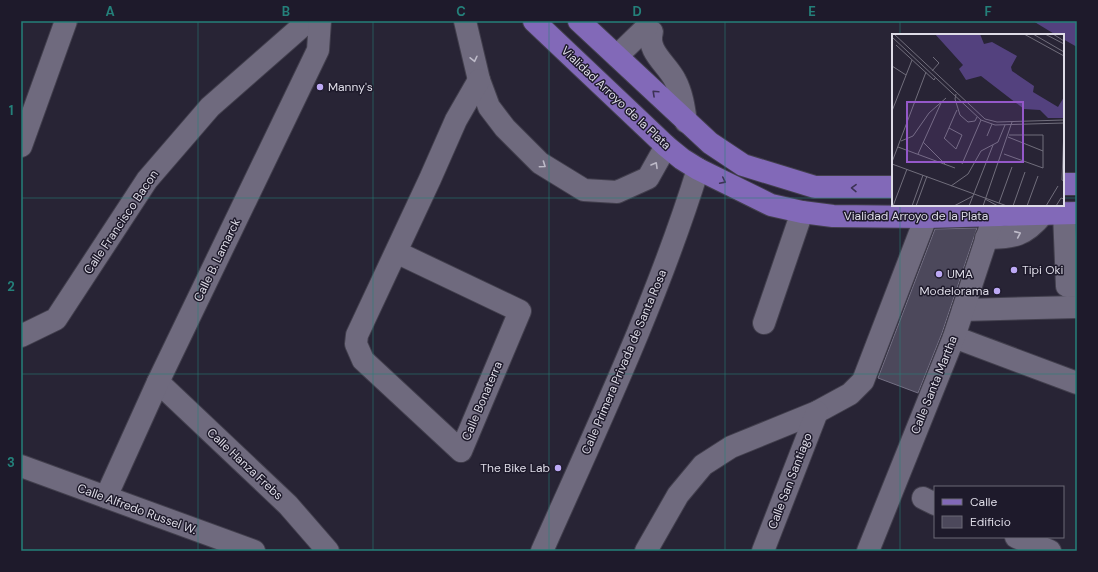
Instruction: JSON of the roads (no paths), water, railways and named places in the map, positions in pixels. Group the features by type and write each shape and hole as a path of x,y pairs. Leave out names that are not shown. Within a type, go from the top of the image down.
{"main road":[{"name":"Vialidad Arroyo de la Plata","path":"534,21 666,146 682,159 698,169 771,205 802,212 833,216 926,217 994,210 1061,213"},
{"path":"579,21 686,122 710,143 743,165 815,187 892,187"},
{"path":"1064,184 1077,184"}],"street":[{"path":"21,146 66,21"},
{"name":"Calle Francisco Bacon","path":"21,336 56,319 146,180 210,107 308,21"},
{"name":"Calle B. Lamarck","path":"106,497 158,382 318,50 320,21"},
{"path":"465,21 478,80 489,107 505,128 540,163 584,190 617,192 648,178 666,146"},
{"path":"617,56 650,29 652,48 675,80 682,96 686,122"},
{"name":"Calle Bonaterra","path":"396,252 520,311 461,451 362,360 356,344 357,335 456,120 478,80"},
{"name":"Calle Primera Privada de Santa Rosa","path":"542,551 628,360 682,223 698,169"},
{"name":"Calle Santa Martha","path":"868,551 954,337 994,210"},
{"path":"764,322 802,212"},
{"path":"986,238 1012,237 1061,213 1070,236 1067,286 1077,285"},
{"path":"646,551 678,495 703,465 731,446 817,412 850,394 863,381 926,217"},
{"path":"963,310 1077,308"},
{"path":"954,337 1077,383"},
{"name":"Calle Hanza Frebs","path":"158,382 288,505 328,551"},
{"name":"Calle San Santiago","path":"763,551 817,412"},
{"name":"Calle Alfredo Russel W.","path":"21,466 254,551"},
{"path":"1018,538 1050,551"}],"place":[{"name":"Manny's","path":"320,87"},
{"name":"Tipi Oki","path":"1014,270"},
{"name":"UMA","path":"939,274"},
{"name":"Modelorama","path":"997,291"},
{"name":"The Bike Lab","path":"558,468"}]}
